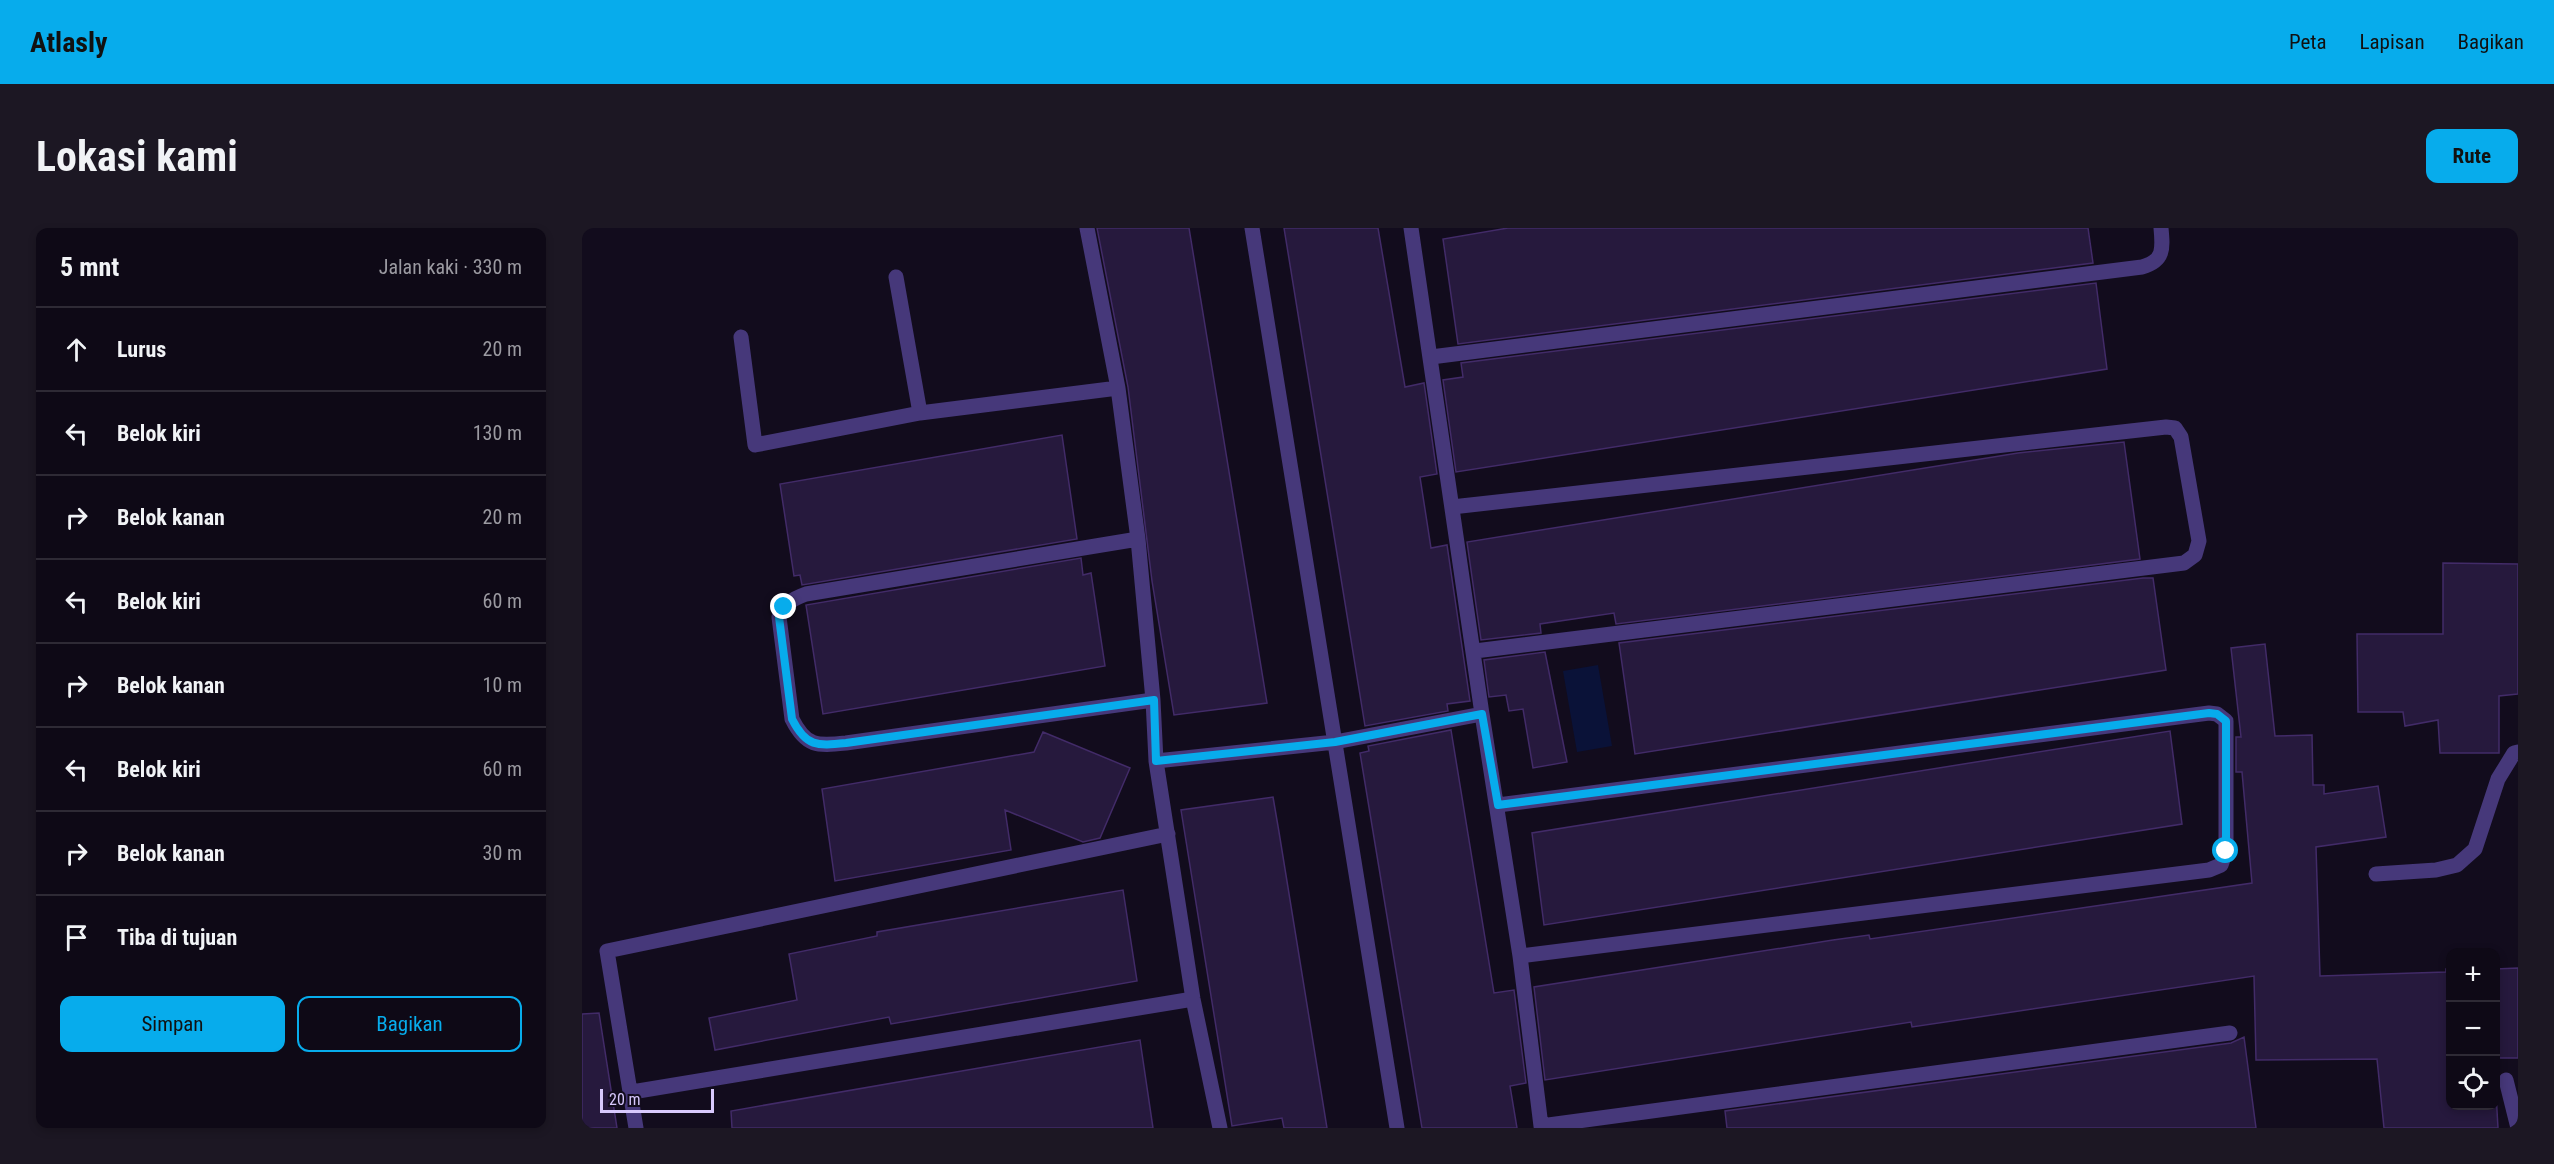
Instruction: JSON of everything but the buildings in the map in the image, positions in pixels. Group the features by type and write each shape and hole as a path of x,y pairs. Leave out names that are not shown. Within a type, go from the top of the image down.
{"street":[{"path":"1088,228 1118,388 1138,539 1154,700 1156,761 1193,999 1220,1128"},
{"path":"1252,228 1397,1128"},
{"path":"1411,228 1520,956 1541,1126 2230,1033"},
{"path":"1431,357 2142,267 2155,264 2163,252 2162,228"},
{"path":"896,278 920,413"},
{"path":"741,337 755,445 920,413 1118,388"},
{"path":"1452,507 2166,427 2175,428 2181,437 2199,541 2195,555 2184,563 1475,651"},
{"path":"1138,539 806,594 793,599 784,607 779,617 792,719 800,734 810,742 825,745 846,743 1154,700"},
{"path":"1498,805 2209,713 2217,714 2226,721 2226,851 2221,865 2209,870 1520,956"},
{"path":"1156,761 1335,742 1482,714"},
{"path":"2376,874 2436,870 2457,865 2475,849 2498,779 2514,753 2518,752"},
{"path":"636,1128 632,1092 607,951 1168,834"},
{"path":"632,1092 1193,999"},
{"path":"2506,1080 2518,1128"}],"shaded area":[{"path":"1598,665 1612,746 1577,752 1563,671"}],"route":[{"path":"784,607 779,617 792,719 800,734 810,742 825,745 846,743 1154,700 1156,761 1335,742 1482,714 1498,805 2209,713 2217,714 2226,721 2226,851"}]}
